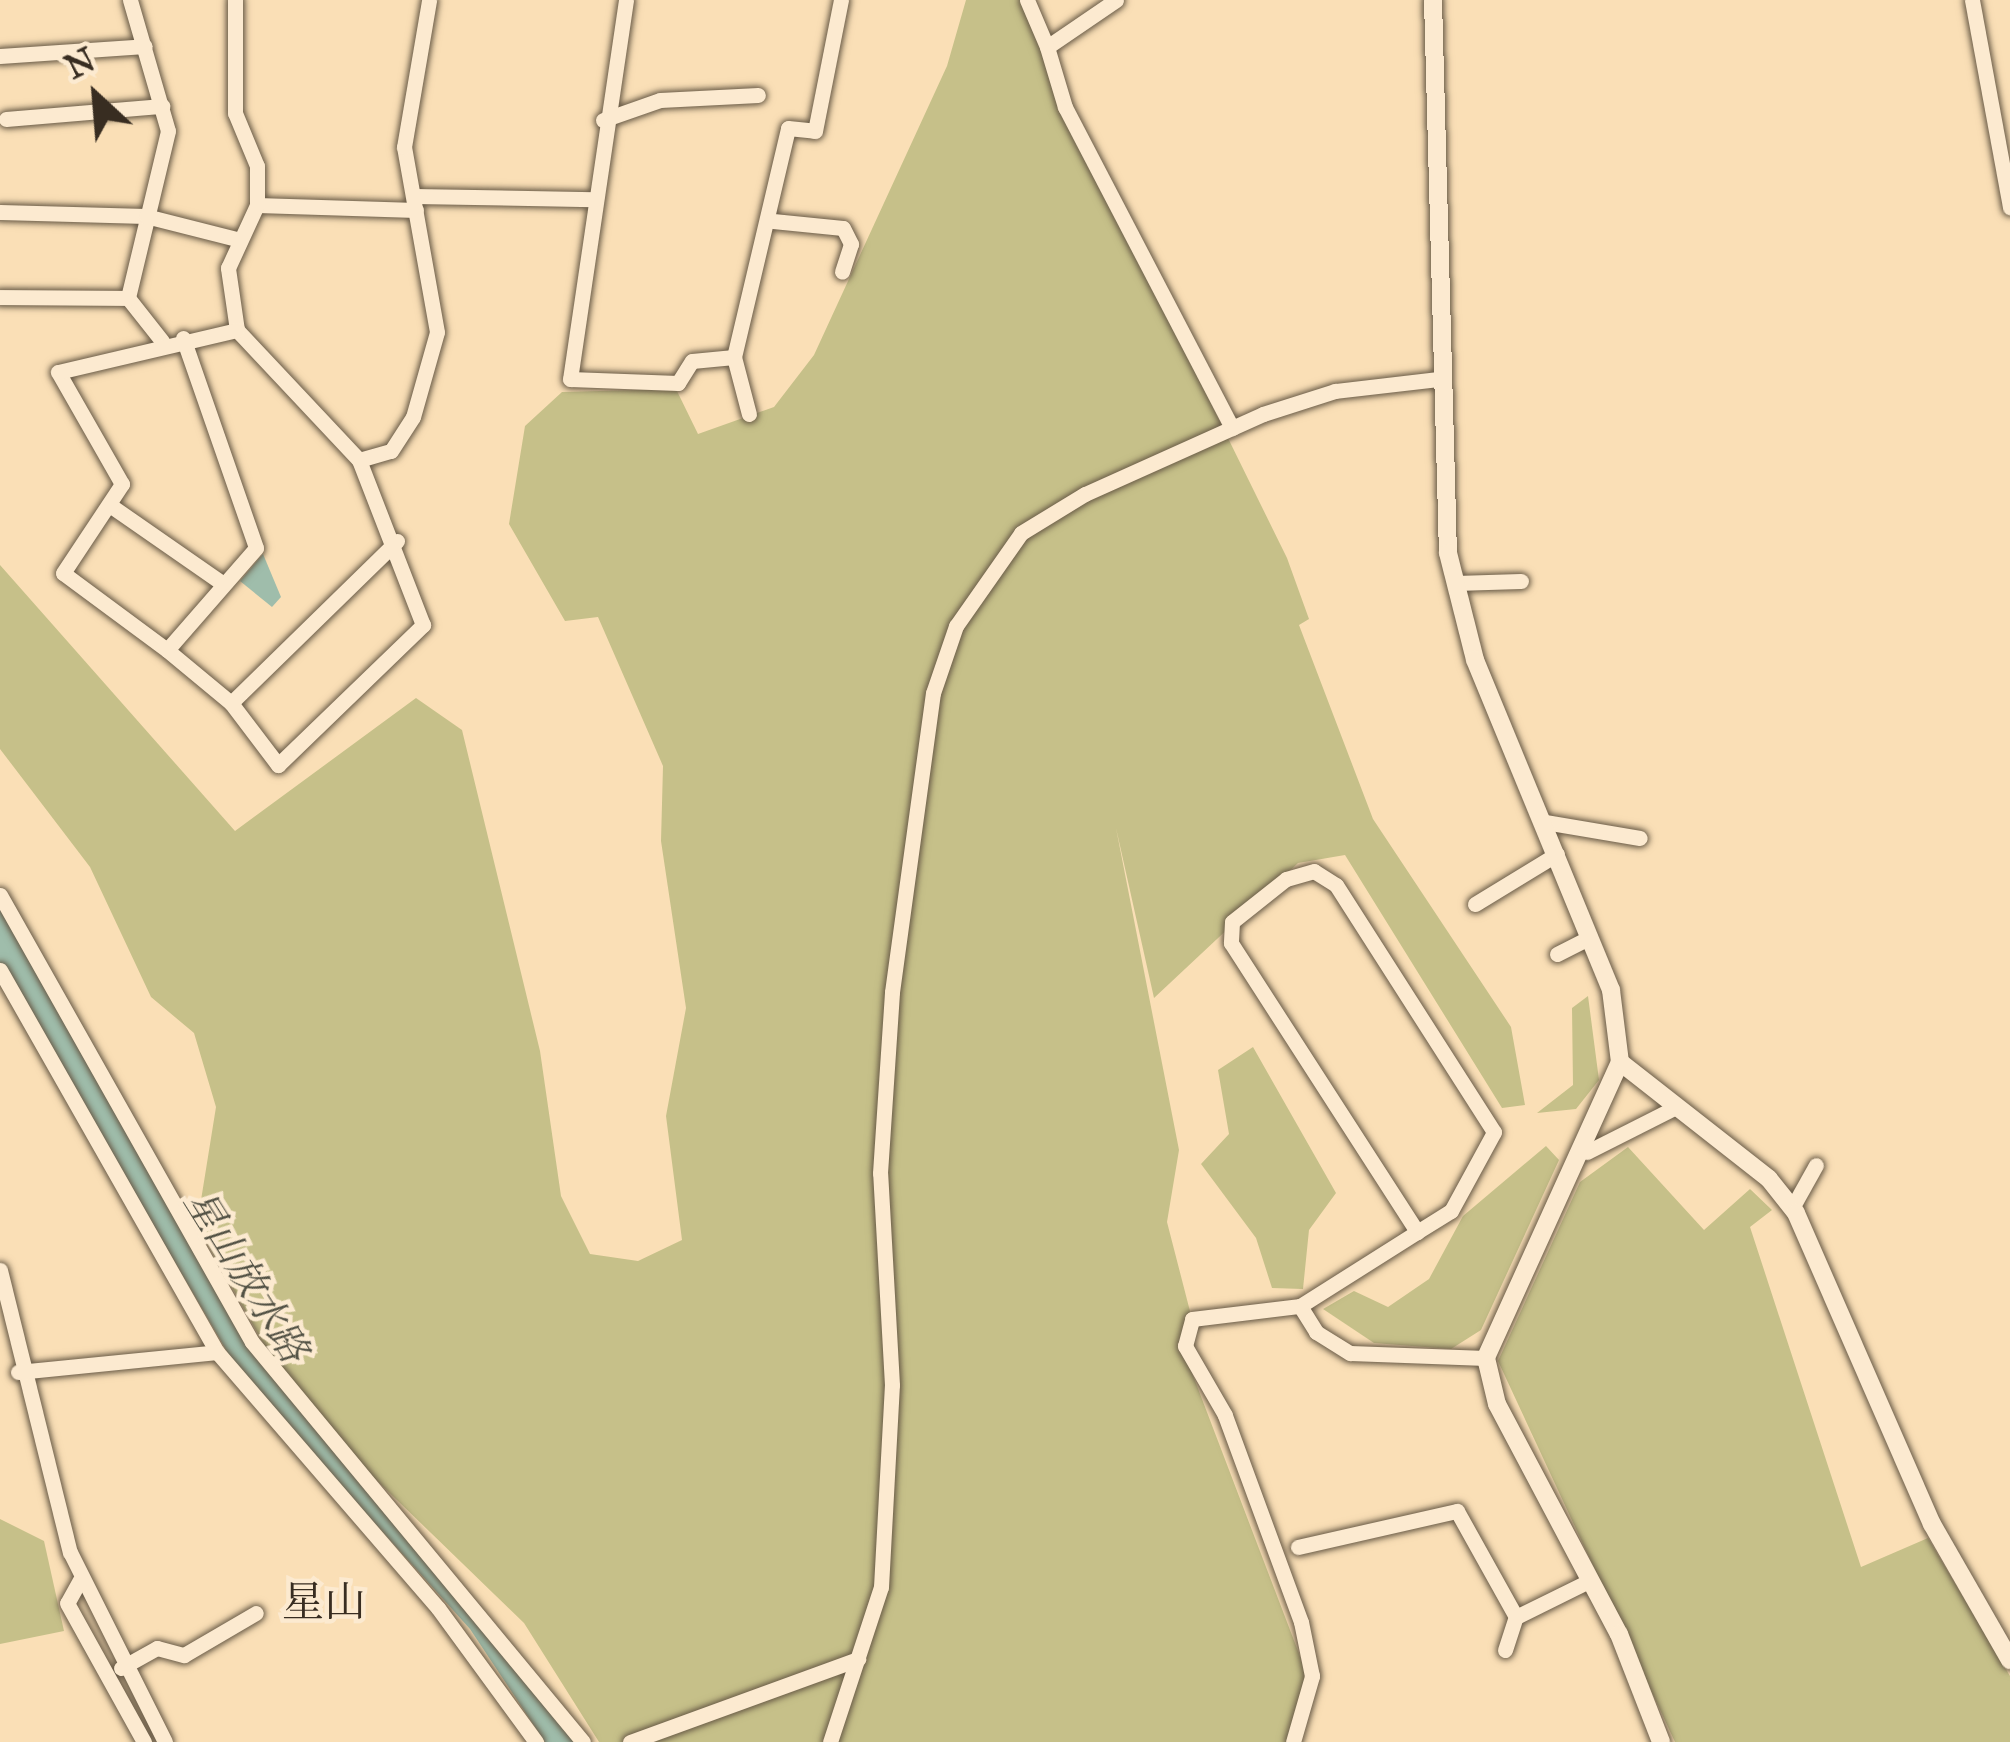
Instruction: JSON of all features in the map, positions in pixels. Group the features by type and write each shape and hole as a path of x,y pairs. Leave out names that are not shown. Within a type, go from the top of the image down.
{"street":[{"path":"128,298 168,131 130,0"},
{"path":"235,0 235,112 257,166 257,205 236,239 228,268 237,330 359,460 397,541 423,625 278,765 231,703 63,573 114,508 119,476 58,372 162,341 237,330"},
{"path":"359,460 391,451 413,417 437,332 404,105 429,0"},
{"path":"626,0 603,120 570,379 677,382 692,361 734,357"},
{"path":"748,414 734,357 773,221 788,128 815,131 841,0"},
{"path":"1027,0 1065,107 1232,428"},
{"path":"1047,47 1116,0"},
{"path":"1433,0 1439,379 1455,584 1474,660 1545,822 1616,1007 1620,1062 1587,1152 1495,1318 1486,1358 1497,1404 1588,1581 1661,1742"},
{"path":"1972,0 2010,208"},
{"path":"0,56 145,46"},
{"path":"603,120 660,100 758,95"},
{"path":"5,119 163,106"},
{"path":"257,205 594,199"},
{"path":"0,212 146,216 236,239"},
{"path":"773,221 842,229 851,244 842,272"},
{"path":"0,297 128,298"},
{"path":"128,298 162,341"},
{"path":"167,650 256,548 183,338"},
{"path":"830,1742 881,1587 887,1475 880,1173 892,992 933,694 956,626 1021,533 1232,428 1335,391 1439,379"},
{"path":"114,508 222,584"},
{"path":"231,703 397,541"},
{"path":"1455,584 1521,581"},
{"path":"1545,822 1640,838"},
{"path":"1475,904 1557,854"},
{"path":"1293,1742 1312,1676 1301,1622 1225,1415 1185,1346 1192,1319 1300,1306 1451,1211 1485,1161 1491,1119 1336,885 1315,871 1286,878 1232,922 1231,943 1417,1232"},
{"path":"0,895 252,1342 583,1742"},
{"path":"1557,954 1590,938"},
{"path":"0,970 217,1352 451,1624 536,1742"},
{"path":"1620,1062 1792,1208 1932,1524 2010,1660"},
{"path":"1587,1152 1674,1108"},
{"path":"1792,1208 1816,1165"},
{"path":"0,1270 3,1323 80,1580 121,1668 165,1742"},
{"path":"1300,1306 1316,1332 1350,1353 1486,1358"},
{"path":"19,1372 217,1352"},
{"path":"1298,1547 1457,1511 1516,1617"},
{"path":"80,1580 67,1603 144,1742"},
{"path":"1505,1650 1516,1617 1588,1581"},
{"path":"121,1668 157,1648 184,1655 256,1613"},
{"path":"630,1742 858,1659"}],"shaded area":[{"path":"966,0 1026,0 1065,107 1287,558 1309,619 1299,625 1373,819 1511,1027 1525,1105 1502,1108 1345,855 1298,863 1154,998 1116,828 1179,1150 1167,1222 1192,1319 1181,1344 1306,1672 1290,1742 599,1742 524,1623 336,1441 267,1350 197,1225 216,1107 194,1033 151,997 90,867 0,749 0,565 235,831 416,698 462,730 540,1051 561,1196 590,1254 638,1261 682,1240 666,1116 686,1008 661,841 663,766 598,617 565,621 509,524 525,426 562,392 676,389 698,434 774,407 814,355 947,66"},
{"path":"263,554 281,597 272,607 240,581"},
{"path":"0,904 245,1342 574,1742 545,1742 470,1629 239,1372 0,962"},
{"path":"1588,996 1599,1080 1576,1109 1537,1113 1573,1085 1572,1008"},
{"path":"1253,1047 1336,1193 1309,1230 1303,1289 1272,1288 1256,1238 1201,1164 1229,1134 1218,1070"},
{"path":"1546,1146 1559,1160 1481,1330 1451,1349 1374,1343 1323,1309 1354,1291 1388,1307 1429,1279 1463,1216"},
{"path":"1628,1147 1704,1230 1750,1189 1772,1210 1750,1227 1861,1567 1928,1538 2010,1676 2010,1742 1675,1742 1498,1361 1580,1182"},
{"path":"0,1519 44,1541 64,1631 0,1644"}],"district":[{"name":"星山","path":"324,1602"}],"water label":[{"name":"星山放水路","path":"246,1276"}]}
